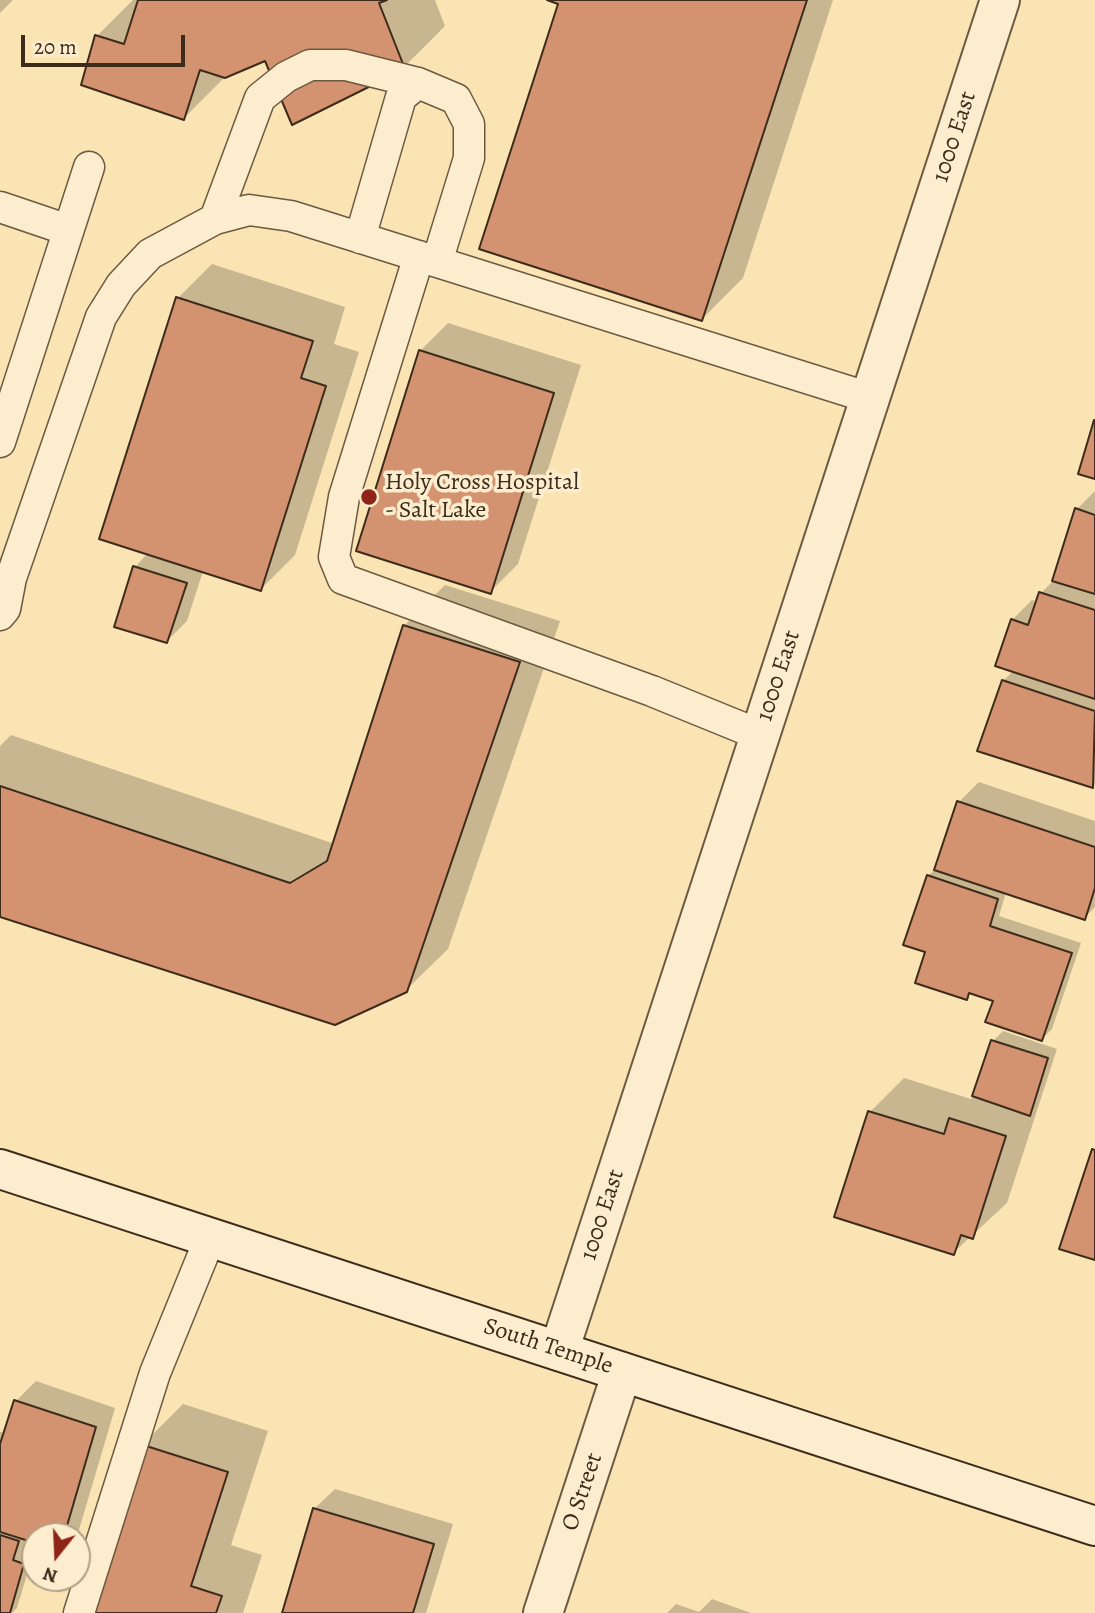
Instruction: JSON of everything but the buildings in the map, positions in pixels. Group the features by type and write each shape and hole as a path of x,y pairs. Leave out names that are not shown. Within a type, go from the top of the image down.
{"street":[{"name":"1000 East","path":"559,1351 1000,0"},
{"name":"South Temple","path":"0,1169 1095,1526"},
{"name":"O Street","path":"543,1613 622,1372"}],"lane":[{"path":"215,219 260,98 286,77 310,65 346,65 418,83 456,99 469,124 469,158 428,259 344,497 334,556 343,579 652,691 760,735"},
{"path":"360,238 401,97 418,83"},
{"path":"0,442 89,167"},
{"path":"0,207 68,230"},
{"path":"0,615 5,609 11,578 101,317 121,285 150,254 215,219 249,210 290,216 870,398"},
{"path":"79,1613 155,1373 210,1238"}],"place":[{"name":"Holy Cross Hospital - Salt Lake","path":"369,497"}]}
